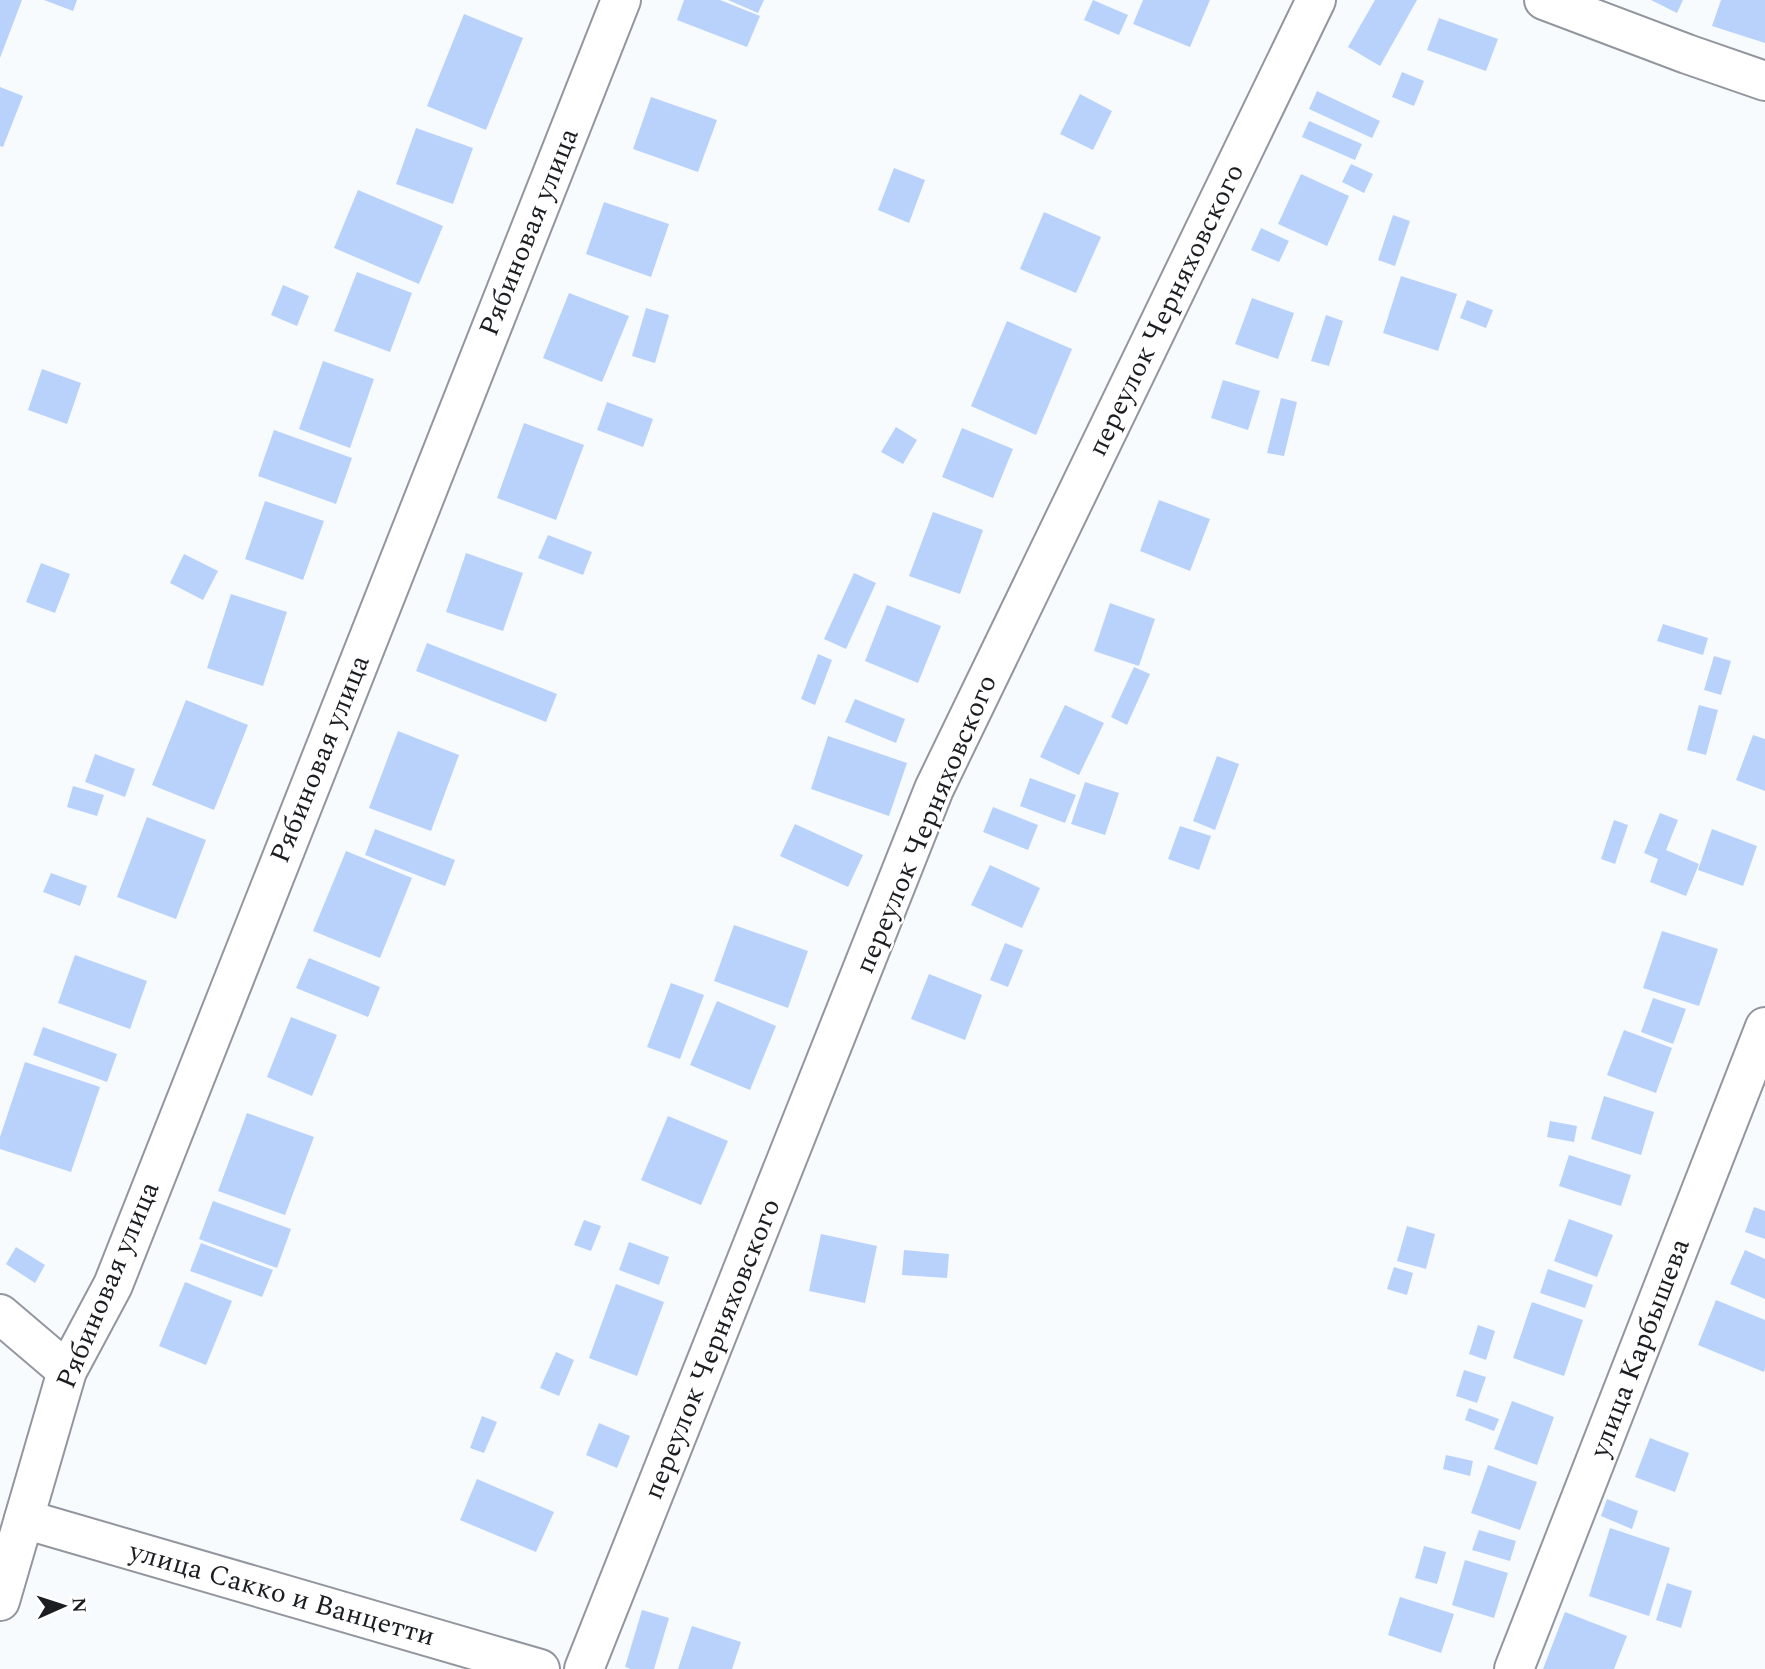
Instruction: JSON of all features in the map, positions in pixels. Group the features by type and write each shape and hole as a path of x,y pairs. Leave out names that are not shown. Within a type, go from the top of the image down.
{"street":[{"name":"Рябиновая улица","path":"0,1601 67,1371 113,1285 621,0"},
{"name":"переулок Черняховского","path":"584,1669 934,789 1316,0"},
{"path":"1544,0 1765,81"},
{"name":"улица Карбышева","path":"1514,1669 1765,1027"},
{"path":"0,1314 67,1371"},
{"name":"улица Сакко и Ванцетти","path":"24,1519 540,1669"}],"building":[{"path":"0,0 22,0 0,58"},
{"path":"44,0 77,0 73,11"},
{"path":"684,0 720,0 760,16 747,47 677,20"},
{"path":"728,0 764,0 758,13"},
{"path":"1093,0 1128,15 1119,35 1084,20"},
{"path":"1143,0 1210,0 1190,47 1133,24"},
{"path":"1375,0 1417,0 1380,66 1348,47"},
{"path":"1651,0 1683,0 1677,13"},
{"path":"1721,0 1765,0 1765,43 1712,26"},
{"path":"464,14 523,38 486,130 427,106"},
{"path":"1439,18 1498,39 1486,71 1427,50"},
{"path":"1402,72 1424,81 1414,106 1392,97"},
{"path":"0,87 23,96 3,147 0,146"},
{"path":"1317,91 1380,121 1372,138 1309,109"},
{"path":"1080,94 1112,111 1093,150 1060,134"},
{"path":"651,97 717,120 698,172 633,149"},
{"path":"1309,121 1362,144 1355,160 1302,137"},
{"path":"416,128 473,148 453,204 396,184"},
{"path":"1351,164 1373,174 1364,193 1342,182"},
{"path":"894,168 925,180 909,223 878,210"},
{"path":"1301,174 1349,196 1327,246 1278,224"},
{"path":"358,190 443,226 419,284 334,248"},
{"path":"604,202 669,224 651,277 586,254"},
{"path":"1044,212 1101,237 1076,293 1020,269"},
{"path":"1393,215 1410,221 1395,266 1378,260"},
{"path":"1261,228 1289,241 1279,262 1251,250"},
{"path":"357,272 412,293 390,352 334,331"},
{"path":"1401,276 1457,294 1438,351 1383,333"},
{"path":"283,285 309,296 297,326 271,315"},
{"path":"569,293 629,316 602,382 543,358"},
{"path":"1252,298 1294,313 1278,359 1235,344"},
{"path":"1467,300 1493,310 1486,328 1460,318"},
{"path":"646,308 669,315 655,363 632,356"},
{"path":"1326,315 1343,321 1329,366 1311,361"},
{"path":"1007,321 1072,349 1036,435 971,406"},
{"path":"323,361 374,379 350,448 299,429"},
{"path":"42,369 81,383 67,424 28,410"},
{"path":"1223,380 1260,391 1248,430 1211,418"},
{"path":"1281,398 1297,402 1284,456 1267,453"},
{"path":"607,402 653,419 643,447 597,430"},
{"path":"524,423 584,445 556,520 497,498"},
{"path":"896,427 917,440 903,464 881,452"},
{"path":"962,428 1013,449 993,498 942,477"},
{"path":"274,430 352,458 336,504 258,476"},
{"path":"1159,500 1210,519 1190,571 1140,551"},
{"path":"265,501 324,521 303,580 245,559"},
{"path":"933,512 983,530 960,594 909,576"},
{"path":"548,535 592,552 583,575 538,558"},
{"path":"466,553 523,573 503,631 446,612"},
{"path":"184,554 218,571 203,600 170,583"},
{"path":"41,563 70,574 55,613 26,602"},
{"path":"854,573 876,583 846,649 824,639"},
{"path":"231,594 287,612 263,686 207,668"},
{"path":"1110,603 1155,619 1139,666 1094,651"},
{"path":"887,605 941,626 918,683 865,661"},
{"path":"1663,624 1708,638 1703,655 1657,641"},
{"path":"427,643 557,694 546,722 416,671"},
{"path":"818,654 832,660 815,705 801,699"},
{"path":"1714,656 1731,661 1721,695 1704,690"},
{"path":"1134,667 1150,674 1127,725 1111,717"},
{"path":"855,699 905,719 896,743 845,722"},
{"path":"186,700 248,725 214,810 152,785"},
{"path":"1065,705 1104,723 1079,775 1040,757"},
{"path":"1699,705 1718,710 1706,755 1687,750"},
{"path":"398,731 459,755 431,831 369,808"},
{"path":"1753,735 1765,739 1765,791 1736,780"},
{"path":"828,736 907,763 889,816 811,789"},
{"path":"95,754 135,769 125,797 85,782"},
{"path":"1217,756 1239,764 1215,830 1193,821"},
{"path":"1030,778 1076,795 1065,823 1020,806"},
{"path":"1085,782 1119,793 1105,835 1071,824"},
{"path":"73,786 104,795 97,816 67,807"},
{"path":"993,807 1038,825 1028,850 983,832"},
{"path":"1660,813 1678,820 1666,850 1699,864 1686,896 1650,882 1658,859 1644,853"},
{"path":"147,817 206,840 176,919 117,897"},
{"path":"1614,820 1628,825 1615,864 1601,859"},
{"path":"795,824 863,855 848,887 780,856"},
{"path":"1180,826 1211,836 1199,870 1168,859"},
{"path":"375,829 455,860 445,886 365,855"},
{"path":"1712,829 1757,846 1743,886 1698,870"},
{"path":"346,851 412,878 380,958 313,931"},
{"path":"990,865 1040,888 1022,928 971,905"},
{"path":"51,873 87,886 80,906 43,892"},
{"path":"734,925 808,951 788,1008 714,981"},
{"path":"1662,931 1718,949 1699,1006 1643,988"},
{"path":"1005,943 1023,950 1008,987 990,980"},
{"path":"75,955 147,981 130,1029 58,1003"},
{"path":"309,958 380,987 368,1017 296,988"},
{"path":"929,974 982,995 965,1040 911,1019"},
{"path":"671,983 704,995 680,1059 647,1047"},
{"path":"1653,998 1686,1009 1673,1044 1641,1032"},
{"path":"717,1001 776,1026 750,1090 690,1065"},
{"path":"291,1017 337,1035 312,1096 267,1077"},
{"path":"43,1027 117,1054 107,1082 33,1055"},
{"path":"1624,1030 1672,1048 1656,1093 1607,1075"},
{"path":"25,1062 100,1087 71,1172 0,1149 0,1137"},
{"path":"1604,1096 1654,1112 1641,1155 1591,1139"},
{"path":"247,1113 314,1137 285,1215 218,1191"},
{"path":"668,1116 728,1141 701,1205 641,1180"},
{"path":"1550,1121 1577,1126 1574,1142 1547,1137"},
{"path":"1569,1155 1631,1175 1621,1206 1559,1186"},
{"path":"213,1201 291,1229 277,1268 199,1239"},
{"path":"1754,1207 1765,1211 1765,1239 1745,1232"},
{"path":"1569,1219 1613,1235 1597,1277 1554,1261"},
{"path":"584,1220 601,1226 591,1251 574,1245"},
{"path":"1407,1226 1435,1234 1426,1269 1397,1261"},
{"path":"821,1234 877,1246 865,1303 809,1291"},
{"path":"629,1242 669,1257 659,1285 619,1270"},
{"path":"201,1243 273,1270 262,1297 190,1271"},
{"path":"16,1247 45,1265 35,1283 6,1264"},
{"path":"904,1250 949,1254 947,1278 902,1275"},
{"path":"1745,1250 1765,1259 1765,1299 1730,1284"},
{"path":"1394,1267 1413,1273 1407,1295 1387,1289"},
{"path":"1548,1269 1593,1285 1585,1308 1540,1293"},
{"path":"185,1282 232,1301 206,1365 159,1346"},
{"path":"616,1284 664,1302 637,1376 589,1358"},
{"path":"1716,1300 1765,1320 1764,1372 1698,1345"},
{"path":"1532,1302 1583,1320 1564,1376 1513,1358"},
{"path":"1478,1325 1495,1331 1486,1360 1469,1354"},
{"path":"556,1352 574,1360 559,1396 540,1388"},
{"path":"1464,1370 1486,1377 1477,1403 1456,1396"},
{"path":"1512,1401 1554,1417 1537,1465 1494,1449"},
{"path":"1469,1408 1499,1419 1494,1431 1465,1420"},
{"path":"482,1416 497,1422 484,1453 470,1448"},
{"path":"599,1423 630,1436 617,1468 586,1455"},
{"path":"1650,1438 1689,1453 1675,1492 1635,1477"},
{"path":"1446,1455 1473,1461 1470,1476 1443,1469"},
{"path":"1488,1465 1537,1482 1520,1530 1471,1513"},
{"path":"477,1479 554,1512 536,1552 460,1520"},
{"path":"1607,1499 1638,1511 1632,1529 1601,1516"},
{"path":"1610,1528 1670,1548 1649,1616 1589,1596"},
{"path":"1479,1530 1516,1541 1510,1561 1472,1550"},
{"path":"1424,1546 1446,1552 1437,1584 1415,1578"},
{"path":"1465,1560 1508,1573 1494,1618 1452,1605"},
{"path":"1667,1583 1692,1591 1681,1628 1656,1620"},
{"path":"1400,1597 1454,1614 1441,1653 1388,1635"},
{"path":"642,1610 669,1618 654,1669 625,1667"},
{"path":"1565,1612 1627,1636 1614,1669 1543,1669"},
{"path":"692,1626 741,1642 732,1669 678,1669"}]}
